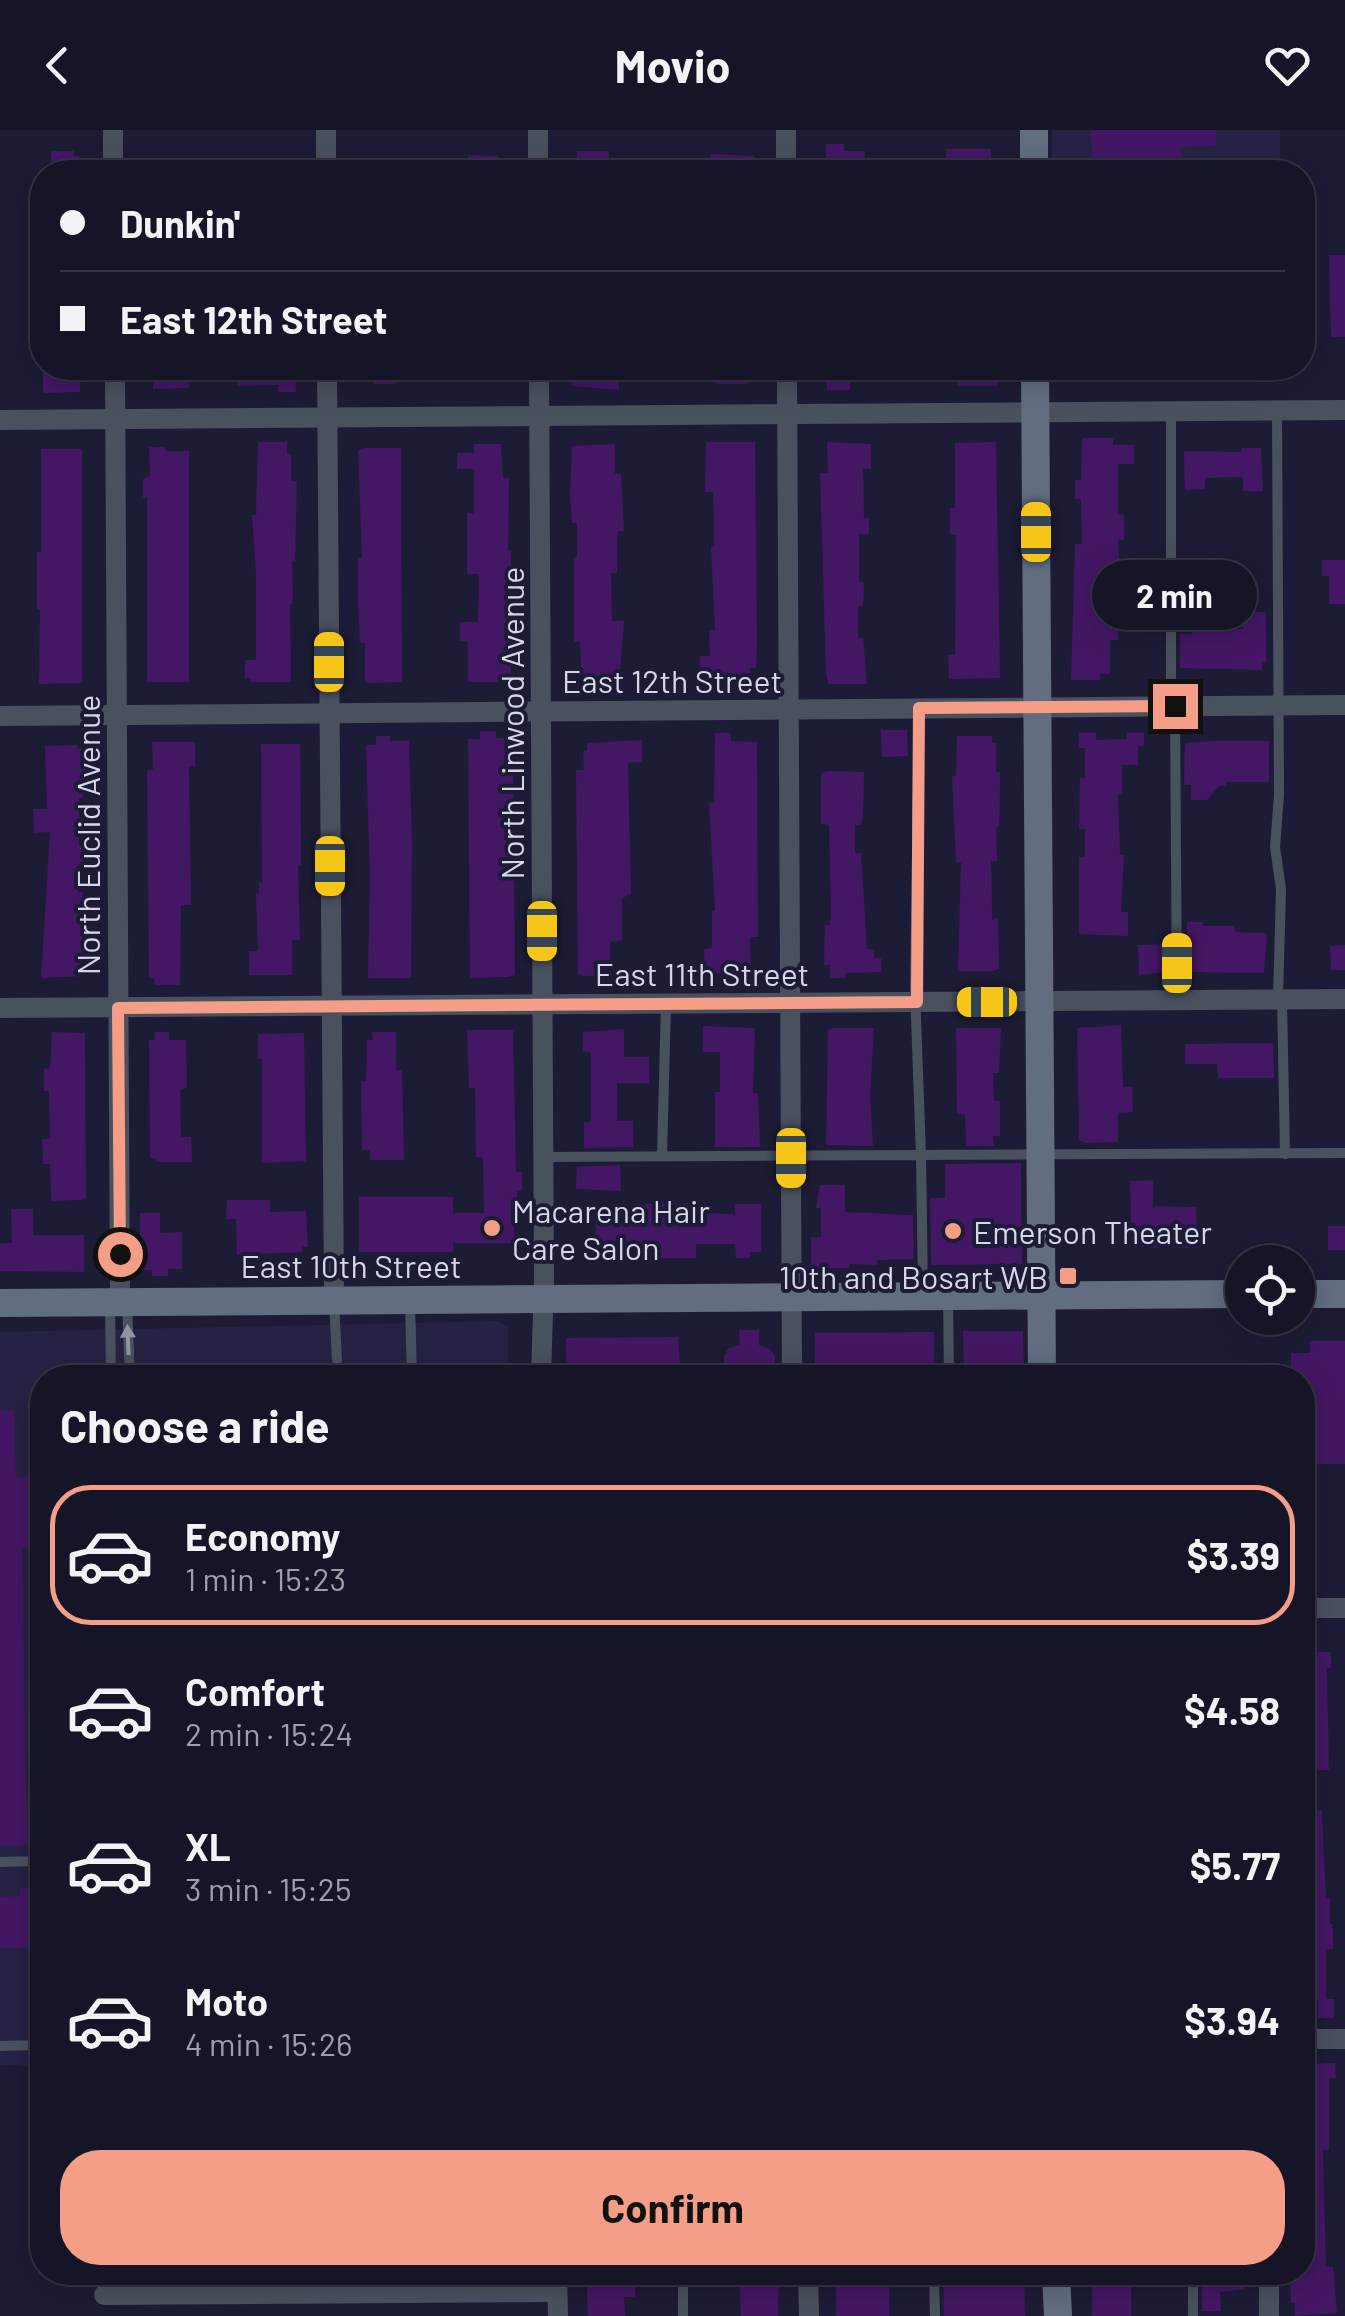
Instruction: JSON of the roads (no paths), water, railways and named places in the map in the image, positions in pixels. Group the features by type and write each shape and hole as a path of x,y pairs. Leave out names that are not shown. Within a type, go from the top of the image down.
{"main road":[{"path":"1034,130 1034,160"},
{"path":"1036,380 1042,1365"},
{"name":"East 10th Street","path":"0,1303 1225,1294"},
{"path":"1315,1294 1345,1294"},
{"path":"1057,2285 1058,2316"}],"street":[{"path":"113,130 113,160"},
{"path":"326,130 326,160"},
{"path":"538,130 538,160"},
{"path":"786,130 786,160"},
{"name":"North Euclid Avenue","path":"115,380 119,1302"},
{"path":"327,380 334,1300"},
{"name":"North Linwood Avenue","path":"539,380 541,1365"},
{"path":"787,380 792,1365"},
{"path":"0,420 1345,410"},
{"name":"East 12th Street","path":"0,716 1345,705"},
{"name":"East 11th Street","path":"0,1008 1345,999"},
{"path":"1315,1608 1345,1608"},
{"path":"1315,2040 1345,2039"},
{"path":"104,2295 197,2295 372,2285"},
{"path":"557,2285 558,2316"},
{"path":"808,2285 809,2316"},
{"path":"1269,2285 1270,2316"}],"lane":[{"path":"1277,411 1280,795 1275,847 1281,888 1285,1154"},
{"path":"1171,412 1177,1000"},
{"path":"919,708 920,1155 947,1365"},
{"path":"662,1155 666,1004"},
{"path":"543,1157 1345,1153"},
{"path":"334,1300 338,1360"},
{"path":"410,1300 412,1365"},
{"path":"113,1365 119,1302"},
{"path":"119,1302 128,1365"},
{"path":"0,1862 30,1861"},
{"path":"0,2046 30,2045"},
{"path":"197,2285 197,2295"},
{"path":"682,2285 683,2316"},
{"path":"934,2285 935,2316"},
{"path":"1193,2285 1193,2316"}],"place":[{"name":"Macarena Hair Care Salon","path":"492,1228"},
{"name":"Emerson Theater","path":"953,1231"},
{"name":"10th and Bosart WB","path":"1068,1276"}]}
